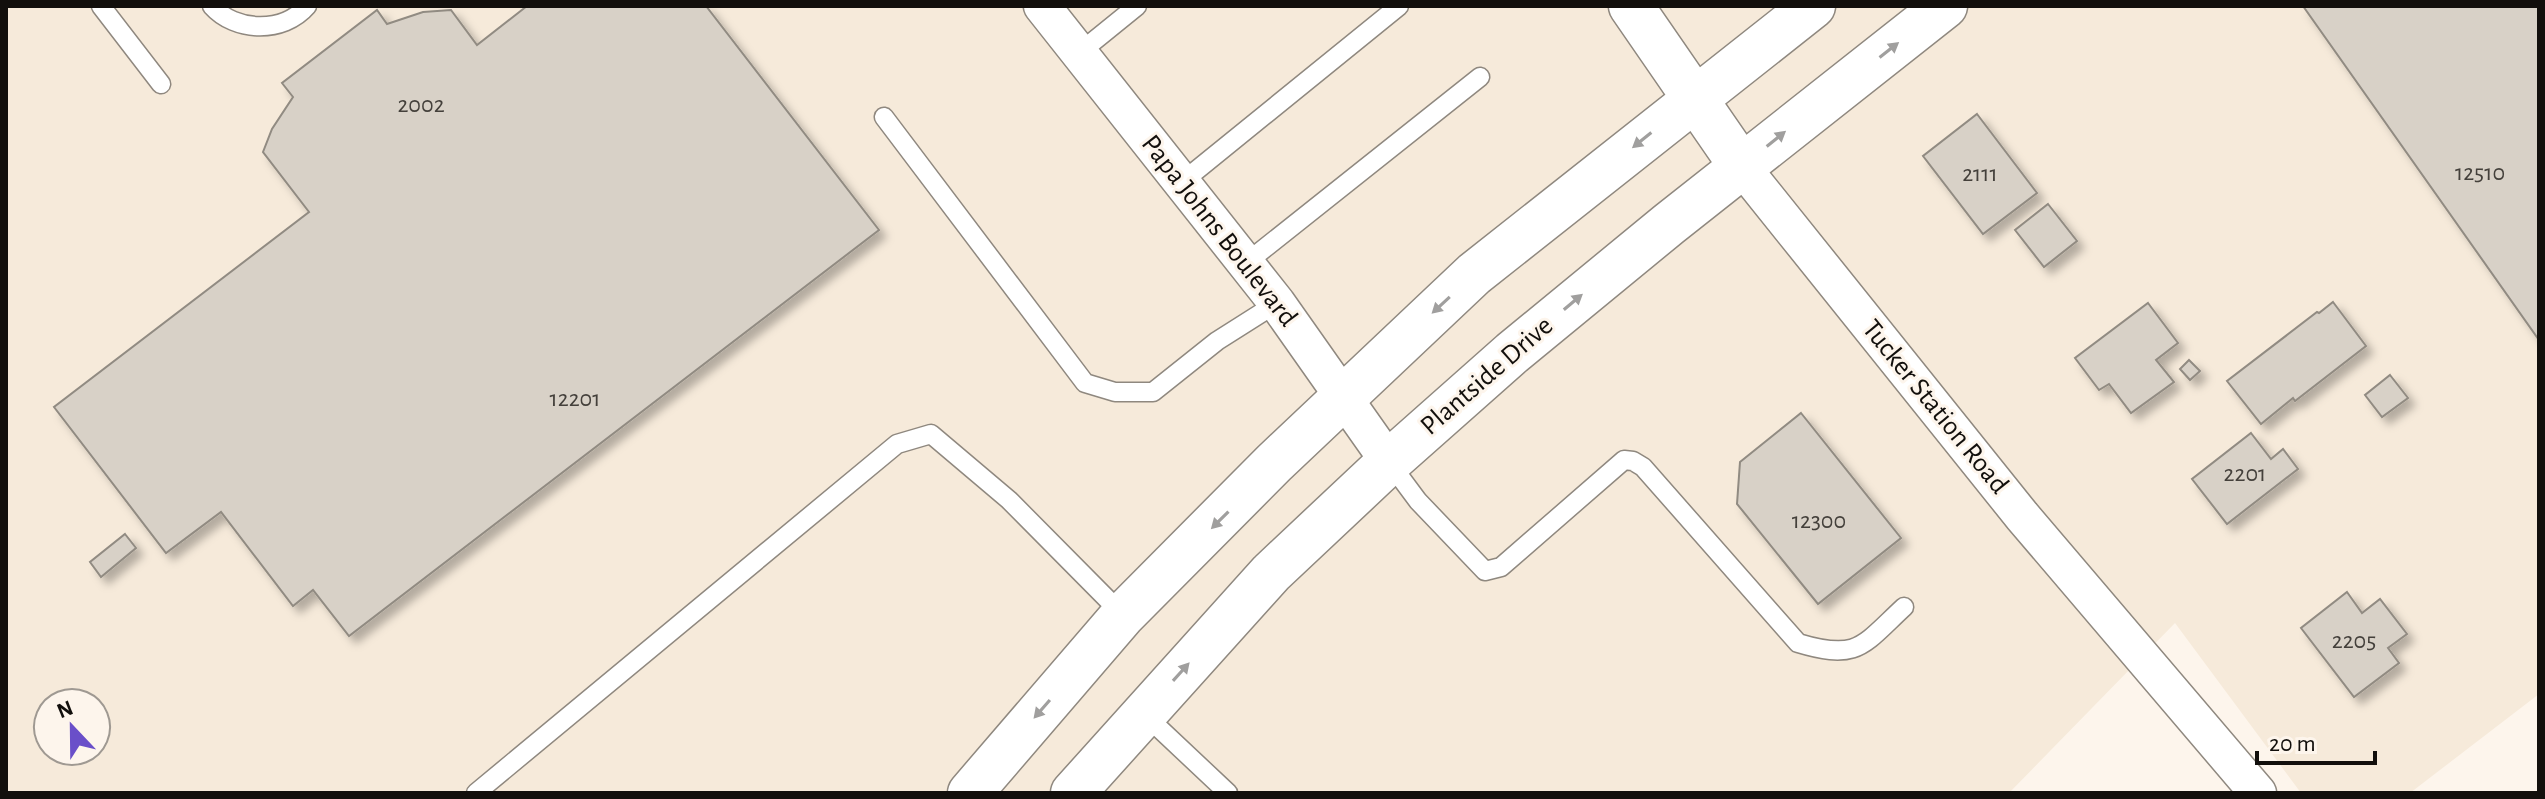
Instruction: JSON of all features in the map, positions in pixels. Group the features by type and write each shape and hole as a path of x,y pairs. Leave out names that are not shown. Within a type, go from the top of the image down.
{"street":[{"name":"Papa Johns Boulevard","path":"1042,6 1277,303 1389,462"},
{"name":"Tucker Station Road","path":"1631,6 1742,167 2022,516 2258,793"},
{"path":"970,793 1123,615 1474,274 1813,6"},
{"name":"Plantside Drive","path":"1073,793 1271,573 1389,462 1512,353 1945,6"}],"lane":[{"path":"101,6 161,84"},
{"path":"212,6 238,24 260,27 283,23 307,6"},
{"path":"1079,53 1137,6"},
{"path":"1182,182 1399,6"},
{"path":"1246,263 1480,77"},
{"path":"884,117 1085,383 1115,392 1153,392 1217,341 1277,303"},
{"path":"476,793 897,444 931,434 1009,500 1123,615"},
{"path":"1389,462 1418,501 1485,571 1501,567 1624,460 1643,467 1798,643 1823,650 1849,651 1864,643 1904,607"},
{"path":"1143,713 1228,793"}],"shaded area":[{"path":"6,6 2539,6 2539,694 2410,793 2301,793 2175,623 2009,793 6,793"}],"building":[{"path":"527,6 706,6 879,230 349,636 313,590 293,606 221,512 166,553 54,407 309,212 263,152 272,129 293,97 282,83 377,10 387,24 423,12 451,10 477,45"},
{"path":"2303,6 2539,6 2539,340"},
{"path":"1977,114 2037,193 1983,234 1923,156"},
{"path":"2048,204 2077,241 2044,267 2015,230"},
{"path":"2333,302 2366,346 2261,424 2227,381"},
{"path":"2148,303 2178,343 2156,360 2174,382 2131,413 2109,384 2099,390 2075,358"},
{"path":"2189,360 2200,371 2190,380 2180,369"},
{"path":"2390,375 2408,398 2382,417 2365,395"},
{"path":"1801,413 1901,538 1818,604 1737,504 1740,462"},
{"path":"2251,433 2271,459 2283,449 2298,469 2227,524 2192,479"},
{"path":"125,534 136,548 101,577 90,562"},
{"path":"2347,592 2362,613 2380,599 2407,634 2388,648 2399,663 2354,697 2301,628"}]}
